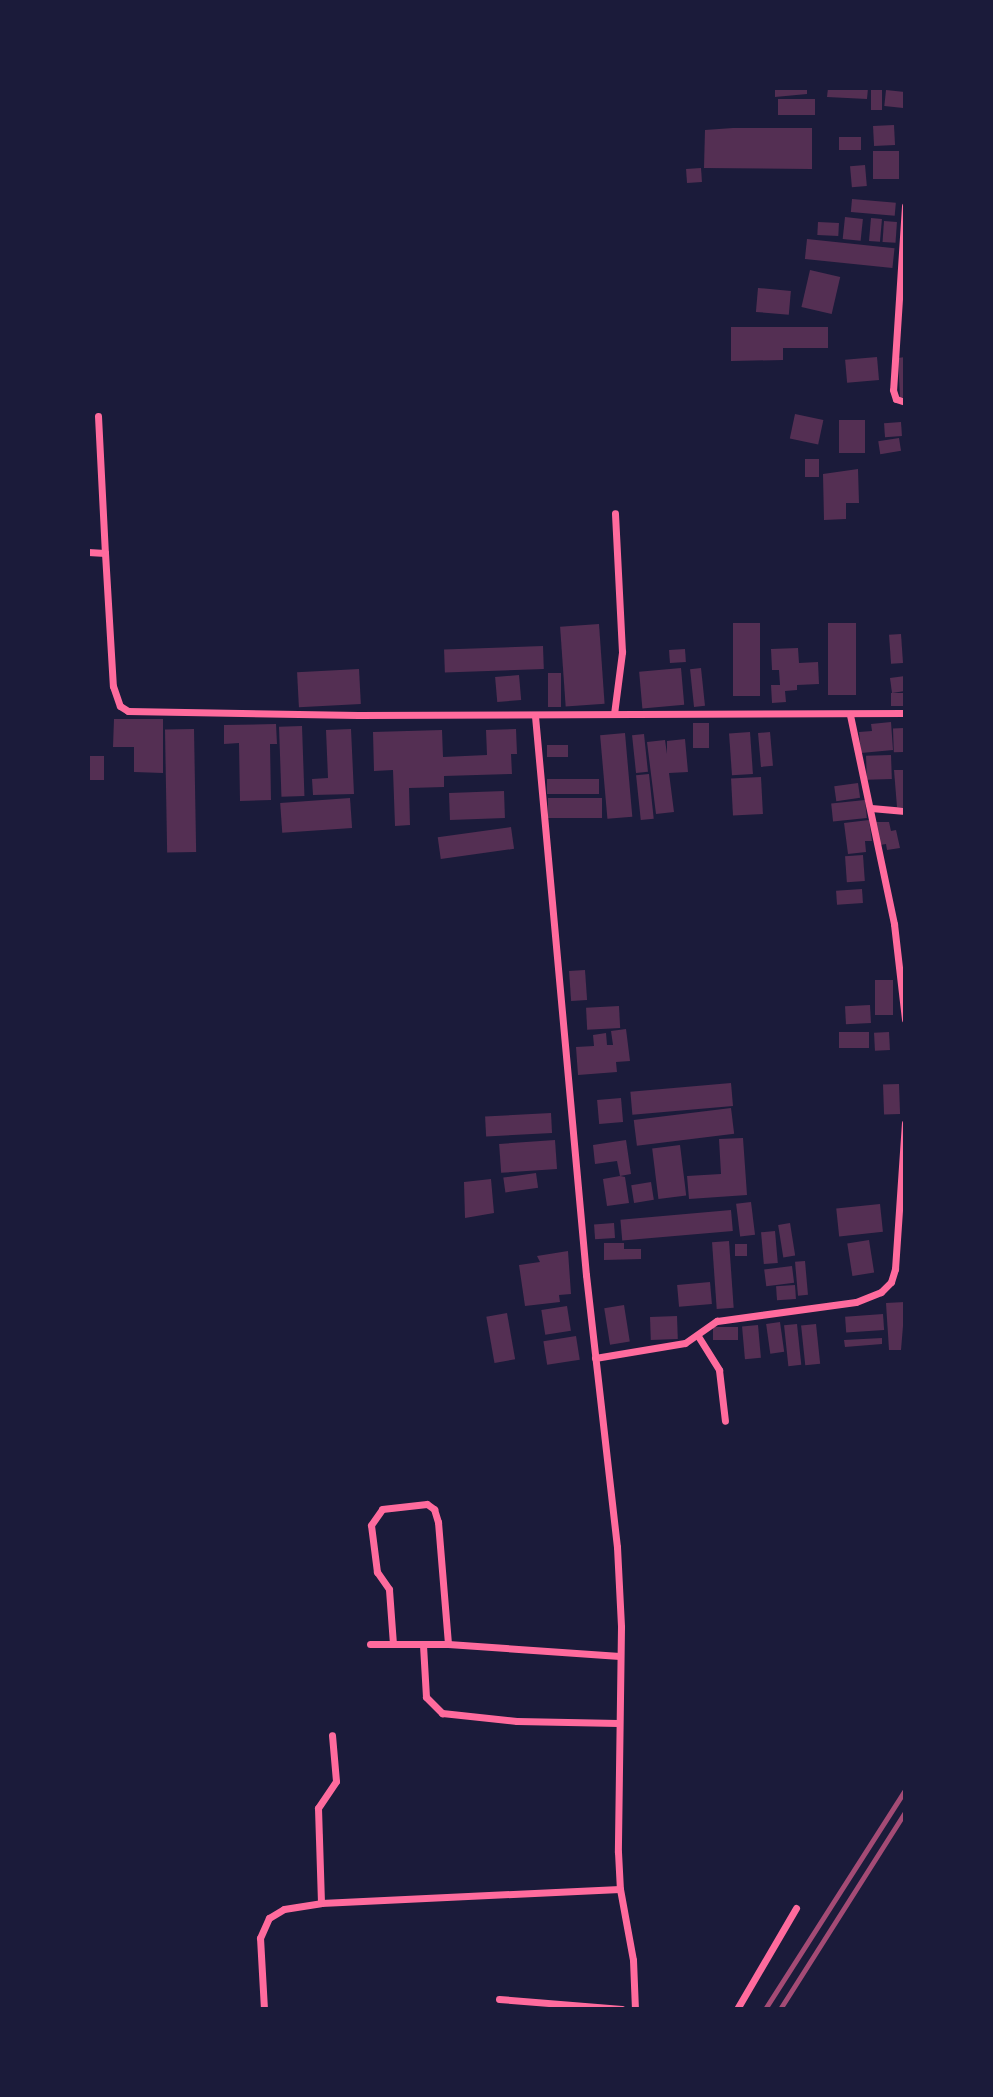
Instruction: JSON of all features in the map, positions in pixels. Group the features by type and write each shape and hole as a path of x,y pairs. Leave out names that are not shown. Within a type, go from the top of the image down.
{"street":[{"path":"905,206 902,290 893,390 896,399 905,402"},
{"path":"98,416 113,686 120,706 128,711 535,716 905,713"},
{"path":"614,714 622,652 615,513"},
{"path":"88,552 105,553"},
{"path":"850,715 894,924 905,1019"},
{"path":"535,716 545,853 617,1547 620,1889 633,1960 635,2009"},
{"path":"871,808 905,811"},
{"path":"595,1358 685,1343 717,1321 856,1302 881,1292 891,1282 895,1269 905,1123"},
{"path":"698,1336 719,1370 725,1421"},
{"path":"393,1644 389,1589 377,1572 371,1525 382,1509 427,1504 434,1509 438,1522 448,1644"},
{"path":"370,1644 448,1644 620,1656"},
{"path":"423,1645 426,1697 442,1713 517,1721 618,1723"},
{"path":"321,1903 318,1808 336,1781 332,1735"},
{"path":"264,2009 259,1948 269,1918 284,1909 321,1903 620,1889"},
{"path":"737,2009 796,1908"},
{"path":"499,1999 622,2009"}],"building":[{"path":"775,88 807,88 807,94 775,97"},
{"path":"828,88 868,88 867,99 827,97"},
{"path":"871,88 882,88 882,110 871,110"},
{"path":"886,90 905,92 903,108 884,106"},
{"path":"778,99 815,99 815,115 778,115"},
{"path":"894,125 895,145 874,146 873,126"},
{"path":"812,128 812,169 704,168 705,130"},
{"path":"839,137 861,137 861,150 839,150"},
{"path":"873,151 899,151 899,179 873,179"},
{"path":"865,165 867,186 852,187 850,166"},
{"path":"701,168 702,182 687,183 686,169"},
{"path":"852,199 896,203 895,216 851,212"},
{"path":"845,217 863,219 861,241 843,239"},
{"path":"871,218 882,219 880,242 869,241"},
{"path":"884,221 897,222 896,243 883,242"},
{"path":"818,222 839,223 838,236 817,235"},
{"path":"807,239 895,248 892,268 805,259"},
{"path":"810,270 840,277 832,314 801,307"},
{"path":"758,288 791,291 789,315 756,312"},
{"path":"731,327 828,327 828,348 783,348 783,360 731,361"},
{"path":"877,357 879,380 847,383 845,360"},
{"path":"905,357 905,397 900,398 898,358"},
{"path":"795,414 823,420 818,444 790,438"},
{"path":"839,420 865,420 865,453 839,453"},
{"path":"901,422 902,436 885,437 884,423"},
{"path":"899,438 901,451 880,454 878,441"},
{"path":"805,459 819,459 819,477 805,477"},
{"path":"858,469 859,503 846,503 846,519 824,520 823,474"},
{"path":"733,623 760,623 760,696 733,696"},
{"path":"828,623 856,623 856,695 828,695"},
{"path":"599,624 605,704 566,707 560,627"},
{"path":"901,634 903,663 891,664 889,635"},
{"path":"543,646 544,669 445,672 444,649"},
{"path":"798,648 799,663 818,662 819,684 797,685 797,690 785,691 786,702 772,703 771,685 780,685 779,670 772,670 771,649"},
{"path":"685,649 686,662 670,663 669,650"},
{"path":"681,668 684,705 642,709 639,672"},
{"path":"701,668 705,706 694,707 690,669"},
{"path":"359,669 361,704 299,707 297,672"},
{"path":"548,673 561,673 561,707 548,707"},
{"path":"519,675 521,700 497,702 495,677"},
{"path":"905,676 905,691 892,693 890,678"},
{"path":"891,693 905,693 905,706 891,706"},
{"path":"114,719 163,719 163,773 134,772 134,747 113,747"},
{"path":"891,722 893,750 861,753 859,732 872,731 871,724"},
{"path":"693,723 709,723 709,748 693,748"},
{"path":"276,724 277,744 270,744 271,800 240,801 239,743 224,744 224,725"},
{"path":"302,726 304,796 281,797 279,727"},
{"path":"893,728 904,728 905,752 894,752"},
{"path":"194,729 196,852 167,852 165,730"},
{"path":"351,729 354,794 313,795 312,779 328,778 326,730"},
{"path":"516,729 517,754 511,754 512,774 444,776 444,787 409,788 410,825 395,826 393,770 374,771 373,732 442,730 443,757 487,755 486,730"},
{"path":"750,732 753,774 732,775 729,733"},
{"path":"770,732 773,766 761,767 758,733"},
{"path":"625,733 632,817 607,819 600,735"},
{"path":"644,734 648,772 636,773 632,735"},
{"path":"685,739 688,772 669,773 674,812 656,814 647,742 665,740 667,754 667,741"},
{"path":"547,745 568,745 568,757 547,757"},
{"path":"891,755 892,779 867,780 866,756"},
{"path":"88,756 104,756 104,780 88,780"},
{"path":"894,770 905,770 905,807 897,807"},
{"path":"649,774 654,819 641,820 636,775"},
{"path":"761,777 763,814 733,816 731,779"},
{"path":"547,779 599,779 599,794 547,794"},
{"path":"858,783 860,798 836,801 834,786"},
{"path":"504,791 505,818 450,820 449,793"},
{"path":"350,798 352,828 282,833 280,803"},
{"path":"548,798 602,798 602,818 548,818"},
{"path":"865,800 867,818 833,821 831,804"},
{"path":"869,820 872,841 865,841 866,852 848,854 844,823"},
{"path":"875,822 889,822 891,831 896,830 900,848 887,850 886,844 880,845"},
{"path":"511,827 514,849 441,859 438,837"},
{"path":"863,855 865,881 847,882 845,856"},
{"path":"862,889 863,903 837,905 836,891"},
{"path":"585,970 587,1000 571,1001 569,971"},
{"path":"875,980 893,980 893,1015 875,1015"},
{"path":"870,1005 871,1023 846,1024 845,1006"},
{"path":"619,1006 620,1028 587,1030 586,1008"},
{"path":"626,1029 630,1061 616,1062 617,1072 578,1075 576,1047 594,1046 593,1035 606,1033 607,1045 613,1045 611,1031"},
{"path":"839,1032 869,1032 869,1048 839,1048"},
{"path":"889,1032 890,1050 875,1051 874,1033"},
{"path":"731,1083 733,1106 632,1115 630,1092"},
{"path":"899,1084 900,1114 884,1115 883,1085"},
{"path":"621,1098 623,1122 599,1124 597,1100"},
{"path":"731,1108 734,1134 637,1146 634,1120"},
{"path":"551,1113 552,1133 486,1136 485,1116"},
{"path":"743,1138 747,1195 689,1199 687,1176 721,1174 719,1139"},
{"path":"555,1140 557,1169 501,1173 499,1144"},
{"path":"626,1140 631,1174 620,1176 617,1161 595,1164 593,1145"},
{"path":"680,1145 686,1196 658,1199 652,1148"},
{"path":"536,1173 538,1188 505,1192 503,1178"},
{"path":"625,1177 629,1203 607,1206 603,1179"},
{"path":"491,1179 494,1213 465,1218 464,1182"},
{"path":"651,1182 654,1200 634,1203 631,1185"},
{"path":"751,1202 755,1235 740,1237 736,1204"},
{"path":"880,1204 883,1232 839,1236 836,1209"},
{"path":"731,1210 733,1231 622,1241 620,1220"},
{"path":"614,1223 615,1238 595,1239 594,1224"},
{"path":"790,1223 795,1256 783,1257 778,1225"},
{"path":"775,1231 778,1263 764,1264 761,1232"},
{"path":"869,1240 874,1273 852,1276 847,1243"},
{"path":"729,1241 734,1308 717,1309 712,1242"},
{"path":"604,1243 624,1243 624,1249 641,1249 641,1259 604,1260"},
{"path":"735,1244 747,1244 747,1256 735,1256"},
{"path":"568,1251 571,1294 559,1295 560,1302 525,1306 519,1265 540,1262 537,1256"},
{"path":"805,1261 808,1295 798,1296 795,1262"},
{"path":"792,1266 794,1283 766,1286 764,1269"},
{"path":"710,1282 712,1304 679,1307 677,1285"},
{"path":"795,1285 796,1299 777,1300 776,1286"},
{"path":"905,1302 901,1350 889,1350 886,1303"},
{"path":"624,1305 630,1342 610,1345 604,1308"},
{"path":"567,1306 571,1331 545,1335 541,1310"},
{"path":"507,1313 515,1359 494,1363 486,1317"},
{"path":"883,1314 884,1330 846,1333 845,1317"},
{"path":"677,1316 678,1339 651,1340 650,1317"},
{"path":"780,1322 784,1352 770,1354 766,1324"},
{"path":"797,1324 801,1365 788,1366 784,1325"},
{"path":"816,1324 820,1364 805,1365 801,1326"},
{"path":"758,1325 761,1358 745,1359 742,1326"},
{"path":"713,1327 738,1327 738,1340 713,1340"},
{"path":"576,1336 580,1360 547,1365 543,1341"},
{"path":"882,1338 882,1344 845,1347 844,1340"}],"railway":[{"path":"765,2009 905,1790"},
{"path":"780,2009 905,1812"}]}
